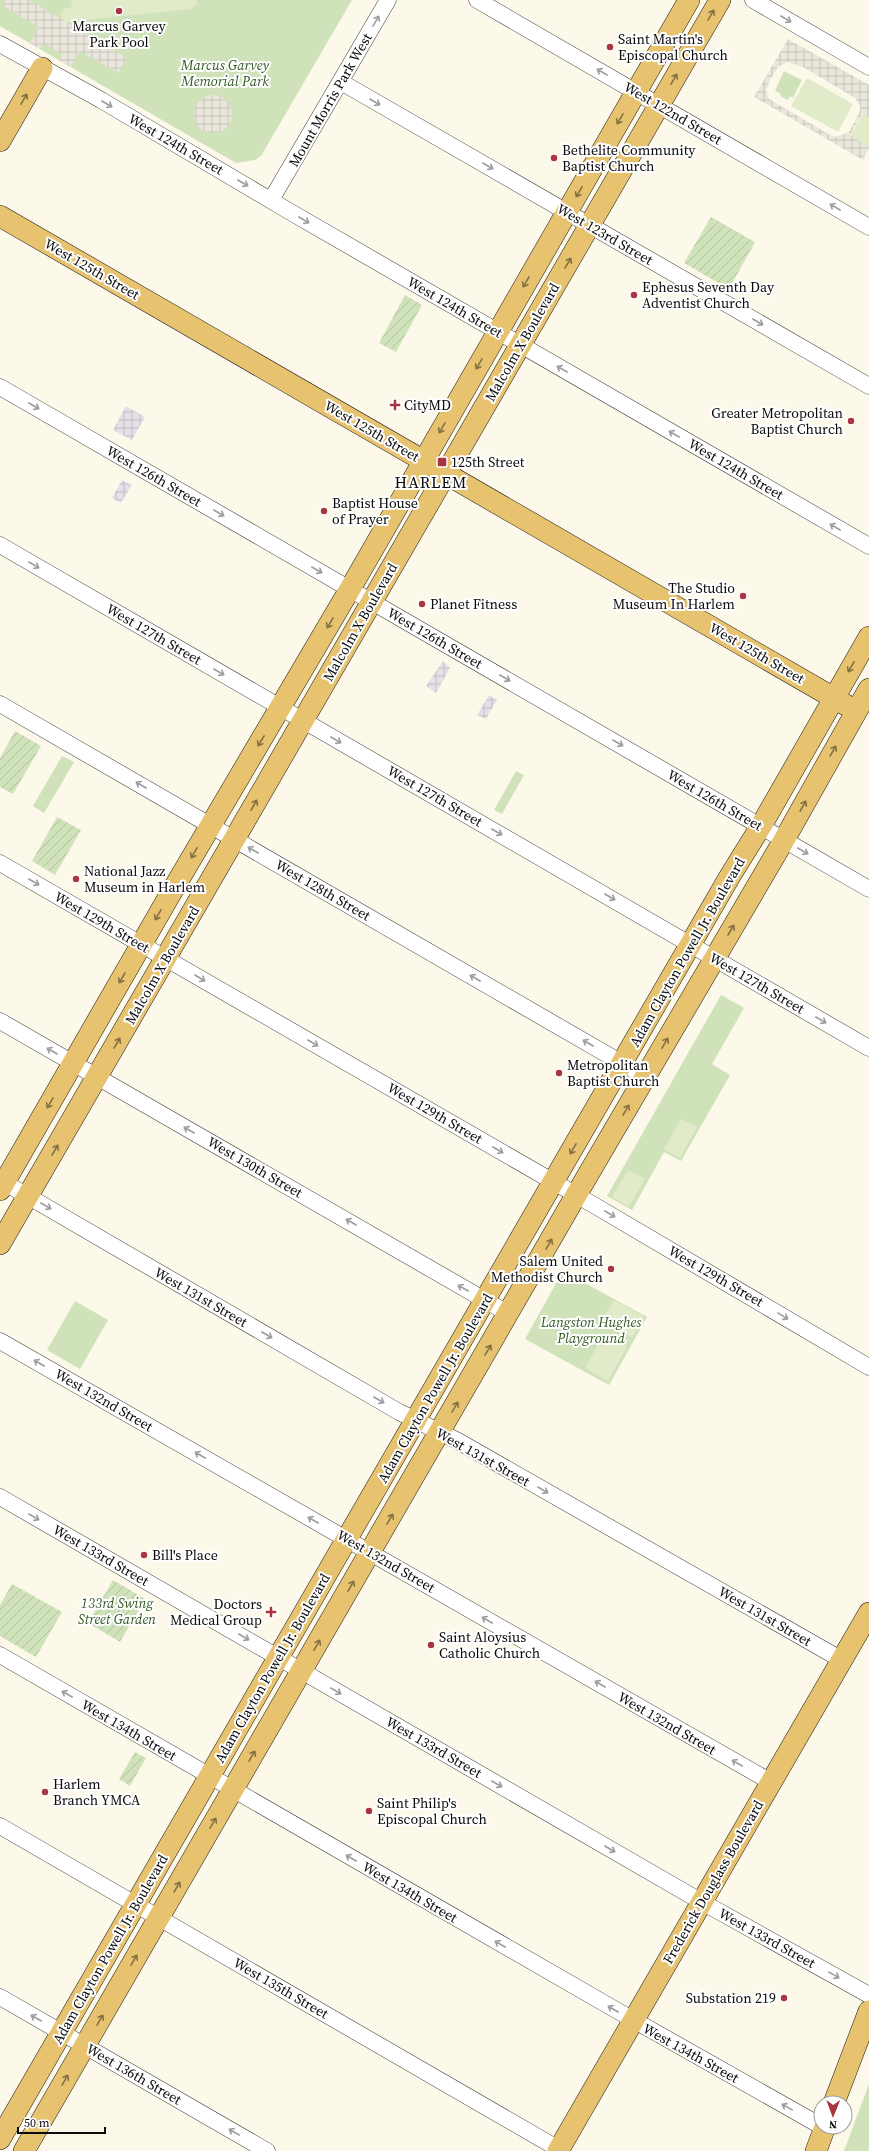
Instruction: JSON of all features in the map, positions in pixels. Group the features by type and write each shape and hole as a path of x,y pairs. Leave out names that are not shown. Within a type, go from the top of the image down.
{"main road":[{"name":"Malcolm X Boulevard","path":"2,1184 210,825 350,589 689,0"},
{"name":"Malcolm X Boulevard","path":"0,1244 720,0"},
{"path":"0,141 42,68"},
{"name":"West 125th Street","path":"0,216 863,714"},
{"name":"Adam Clayton Powell Jr. Boulevard","path":"0,2139 869,637"},
{"name":"Adam Clayton Powell Jr. Boulevard","path":"24,2151 714,958 784,840 863,714 869,689"},
{"name":"Frederick Douglass Boulevard","path":"560,2150 633,2020 869,1613"},
{"path":"837,2095 869,2011"},
{"path":"816,2151 821,2135"}],"street":[{"name":"Mount Morris Park West","path":"271,200 388,0"},
{"name":"West 122nd Street","path":"477,0 659,104 869,227"},
{"path":"753,0 869,67"},
{"name":"West 124th Street","path":"0,44 869,546"},
{"name":"West 123rd Street","path":"341,82 869,386"},
{"name":"West 126th Street","path":"0,387 869,889"},
{"name":"West 127th Street","path":"0,545 869,1048"},
{"name":"West 128th Street","path":"0,704 646,1076"},
{"name":"West 129th Street","path":"0,863 577,1195 869,1366"},
{"name":"West 130th Street","path":"0,1021 509,1314"},
{"name":"West 131st Street","path":"2,1184 28,1196 416,1420 440,1432 842,1660"},
{"name":"West 132nd Street","path":"0,1341 771,1782"},
{"name":"West 133rd Street","path":"0,1497 702,1902 869,1995"},
{"name":"West 134th Street","path":"0,1655 232,1790 813,2121"},
{"name":"West 135th Street","path":"0,1826 560,2150"},
{"name":"West 136th Street","path":"0,1997 267,2151"}],"shaded area":[{"path":"6,0 29,0 127,58 118,73 80,51 70,67 59,60 62,54 44,44 40,49 30,43 39,27 3,6"},
{"path":"788,39 869,85 869,117 862,114 850,135 869,147 863,160 754,97","holes":["788,62 805,68 855,98 860,106 860,111 849,132 836,137 830,135 769,99 766,91 770,80 778,67"]},
{"path":"209,95 217,95 224,98 229,103 232,114 229,125 224,130 217,133 209,133 202,130 197,125 194,118 194,110 197,103 202,98"},
{"path":"126,406 145,417 132,440 113,430"},
{"path":"122,480 132,485 121,503 112,498"},
{"path":"443,661 450,668 436,693 426,686"},
{"path":"489,695 497,700 486,719 477,715"}],"green space":[{"name":"Marcus Garvey Memorial Park","path":"0,0 352,0 261,156 255,160 236,163 0,26"},
{"name":"Marcus Garvey Park Pool","path":"71,0 196,0 197,4 191,9 66,22 61,18 61,13 64,9 72,7"},
{"path":"784,71 802,80 793,98 790,96 788,100 780,96 781,94 775,91"},
{"path":"807,78 853,104 838,132 791,106"},
{"path":"863,114 869,117 869,147 850,136"},
{"path":"711,217 755,242 729,289 684,263"},
{"path":"405,295 422,305 396,352 379,343"},
{"path":"15,731 41,746 13,794 0,787 0,758"},
{"path":"62,756 74,762 44,813 33,806"},
{"path":"516,771 524,775 502,814 494,810"},
{"path":"57,817 81,830 55,875 32,861"},
{"path":"721,995 744,1008 712,1064 730,1075 681,1161 664,1152 632,1210 607,1196"},
{"path":"681,1119 697,1127 680,1158 664,1149"},
{"path":"628,1170 645,1179 629,1207 612,1197"},
{"name":"Langston Hughes Playground","path":"563,1271 647,1317 609,1385 525,1339"},
{"path":"614,1300 644,1317 632,1338 602,1320"},
{"path":"75,1301 108,1320 80,1369 47,1350"},
{"path":"604,1334 627,1347 608,1381 585,1368"},
{"name":"133rd Swing Street Garden","path":"113,1580 145,1599 120,1642 88,1623"},
{"path":"12,1584 62,1612 36,1657 0,1636 0,1605"},
{"path":"135,1752 146,1758 130,1786 119,1779"},
{"path":"869,2084 869,2151 844,2151 850,2135 853,2135 853,2127"}],"place":[{"name":"Marcus Garvey Park Pool","path":"119,11"},
{"name":"Saint Martin's Episcopal Church","path":"610,47"},
{"name":"Bethelite Community Baptist Church","path":"554,158"},
{"name":"Ephesus Seventh Day Adventist Church","path":"634,295"},
{"name":"CityMD","path":"395,405"},
{"name":"Greater Metropolitan Baptist Church","path":"851,421"},
{"name":"125th Street","path":"442,462"},
{"name":"Baptist House of Prayer","path":"324,511"},
{"name":"The Studio Museum In Harlem","path":"743,596"},
{"name":"Planet Fitness","path":"422,604"},
{"name":"National Jazz Museum in Harlem","path":"76,879"},
{"name":"Metropolitan Baptist Church","path":"559,1073"},
{"name":"Salem United Methodist Church","path":"611,1269"},
{"name":"Bill's Place","path":"144,1555"},
{"name":"Doctors Medical Group","path":"271,1612"},
{"name":"Saint Aloysius Catholic Church","path":"431,1645"},
{"name":"Harlem Branch YMCA","path":"45,1792"},
{"name":"Saint Philip's Episcopal Church","path":"369,1811"},
{"name":"Substation 219","path":"784,1998"}],"district":[{"name":"HARLEM","path":"431,482"}]}
